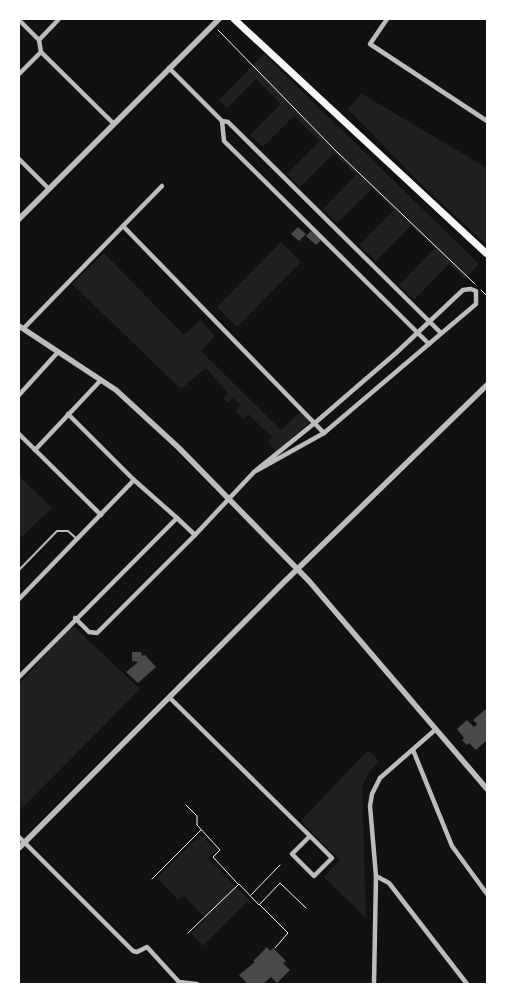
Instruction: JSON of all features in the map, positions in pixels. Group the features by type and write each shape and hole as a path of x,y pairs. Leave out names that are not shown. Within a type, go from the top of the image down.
{"main road":[{"path":"234,19 487,254"}],"street":[{"path":"39,40 59,19"},
{"path":"19,219 219,19"},
{"path":"388,19 370,44 487,121"},
{"path":"19,20 39,40 41,52 113,123"},
{"path":"19,74 41,52"},
{"path":"169,68 222,121 228,122 441,333"},
{"path":"222,121 224,141 429,344"},
{"path":"19,159 48,188"},
{"path":"162,186 21,328 116,390 151,421 297,569 487,789"},
{"path":"123,226 316,422 324,433"},
{"path":"75,618 89,632 97,633 195,535 254,472 316,422 462,290 471,289 476,291 478,295 476,304 324,433 254,472"},
{"path":"19,395 58,352"},
{"path":"35,450 101,380"},
{"path":"19,848 297,569 487,385"},
{"path":"68,414 134,480 195,535"},
{"path":"19,434 100,515"},
{"path":"19,599 134,480"},
{"path":"19,677 75,618 177,518"},
{"path":"170,698 310,836 332,858 314,876 292,854 310,836"},
{"path":"374,984 376,876 370,806 372,794 380,778 435,730"},
{"path":"413,750 452,846 487,894"},
{"path":"19,837 133,951 137,952 147,947 179,982 197,984"},
{"path":"376,876 389,883 467,984"}],"lane":[{"path":"19,570 57,531 68,531 77,539"}],"path":[{"path":"222,34 336,152 487,296"},
{"path":"186,806 197,816 197,825 220,850 212,857 288,933 275,948"},
{"path":"152,879 202,830"},
{"path":"251,896 280,865"},
{"path":"259,905 280,883 306,908"},
{"path":"188,933 239,884"}],"shaded area":[{"path":"264,54 479,264 465,279 449,264 414,300 399,285 435,248 411,226 376,261 359,245 394,210 372,189 337,223 323,209 356,175 334,153 300,187 287,174 320,141 294,116 263,147 250,135 281,104 256,79 227,108 219,100"},
{"path":"362,94 487,168 487,245 423,186 348,109"},
{"path":"281,242 301,262 237,327 217,307"},
{"path":"104,253 184,335 200,320 215,336 201,351 281,430 301,411 311,422 276,451 268,442 272,437 248,414 243,419 236,411 240,405 233,398 228,403 223,398 228,393 206,368 181,389 72,284"},
{"path":"19,476 52,508 19,539"},
{"path":"72,625 140,689 19,811 19,684"},
{"path":"368,750 379,761 369,772 362,787 366,918 324,877 340,860 301,821"},
{"path":"201,835 216,850 208,858 249,900 203,946 191,933 206,919 183,895 178,900 157,878"}],"building":[{"path":"298,227 306,234 299,241 291,234"},
{"path":"311,231 321,240 316,245 306,236"},
{"path":"132,652 141,652 142,656 145,655 156,667 138,683 126,672 138,662 132,661"},
{"path":"487,708 487,740 476,750 469,743 467,745 462,740 464,738 457,729 467,720 474,727 477,724 473,720"},
{"path":"267,947 270,951 273,948 286,961 283,963 290,970 277,983 271,977 263,984 248,984 239,975 255,962 253,961"}]}
